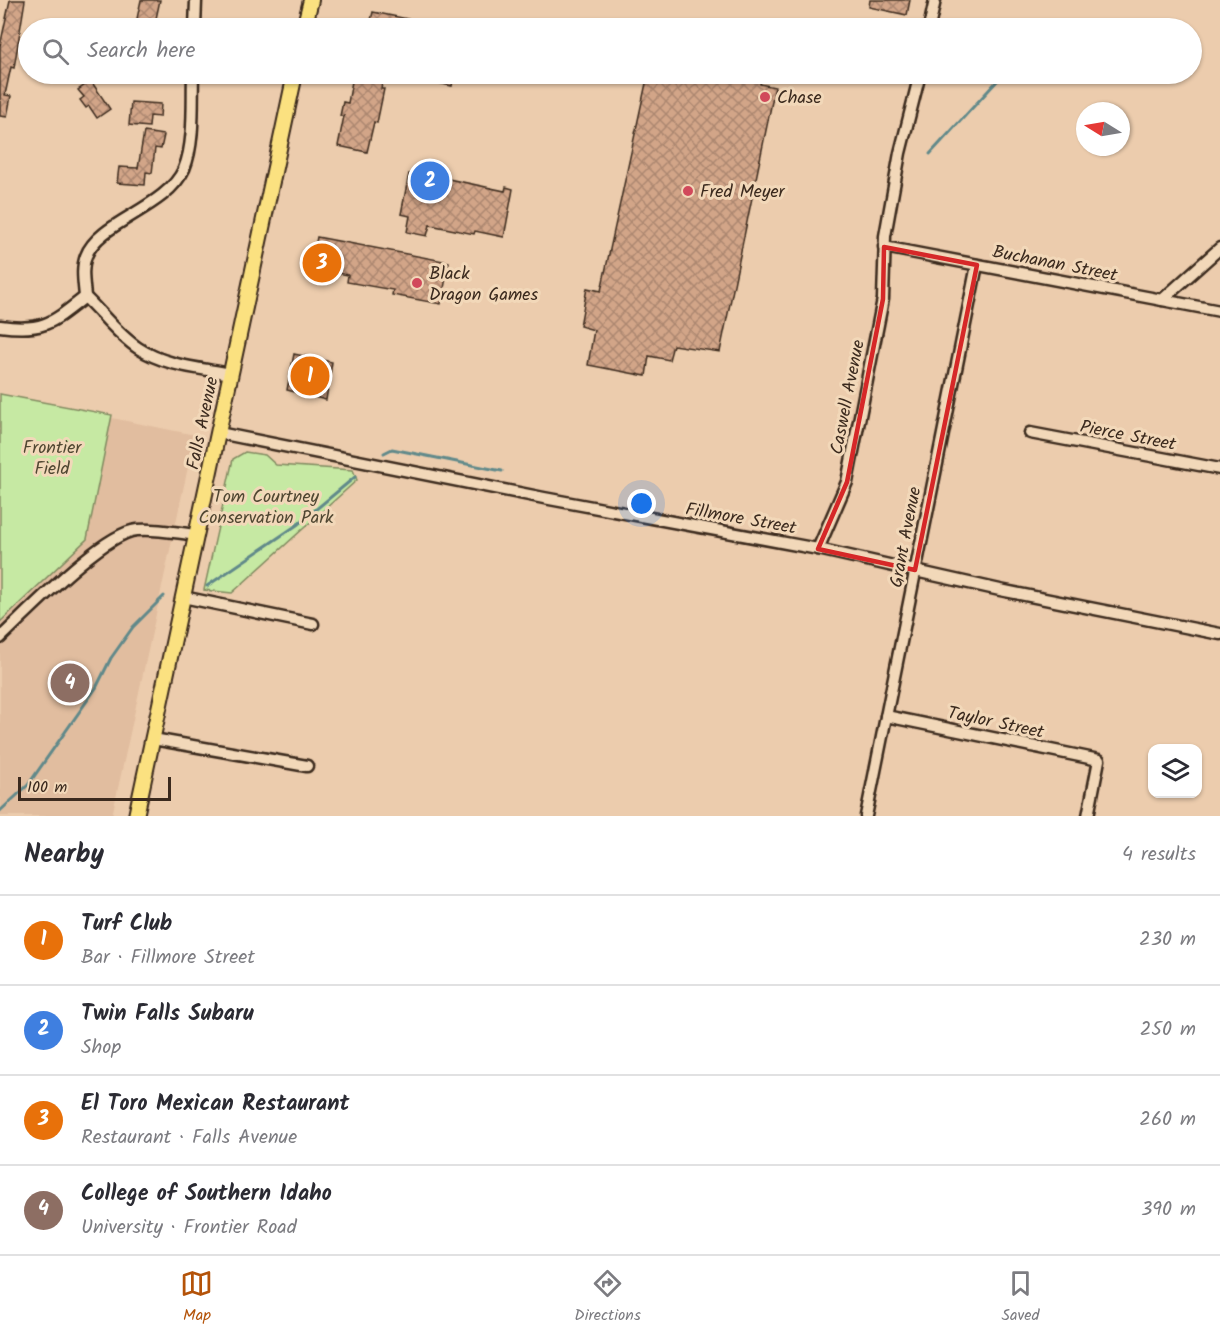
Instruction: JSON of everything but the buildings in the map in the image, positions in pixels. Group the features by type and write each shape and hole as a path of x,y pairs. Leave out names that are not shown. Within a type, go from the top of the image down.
{"main road":[{"path":"306,18 310,0"},
{"name":"Falls Avenue","path":"136,816 293,84"}],"street":[{"path":"195,18 196,0"},
{"path":"931,18 934,0"},
{"path":"193,84 190,147 179,178 158,199 114,227 93,244 86,256 82,274 85,297 138,348 155,357 231,374"},
{"name":"Caswell Avenue","path":"818,549 847,482 884,299 884,247 900,153 917,84"},
{"name":"Buchanan Street","path":"884,247 1220,311"},
{"path":"1162,300 1220,248"},
{"name":"Grant Avenue","path":"866,816 977,265"},
{"path":"0,326 38,328 66,312 85,297"},
{"name":"Fillmore Street","path":"219,433 544,498 818,549 1000,590 1220,634"},
{"name":"Pierce Street","path":"1030,434 1220,469"},
{"path":"0,638 95,551 116,537 135,530 159,530 196,535"},
{"path":"183,597 313,624"},
{"name":"Taylor Street","path":"886,717 1099,760 1088,816"},
{"path":"153,739 308,766"}],"highlighted area":[{"path":"884,247 977,265 915,570 818,549 847,482 883,299"}],"shaded area":[{"path":"0,395 195,435 112,816 0,816"}],"green space":[{"name":"Frontier Field","path":"0,394 112,415 87,539 0,622"},
{"name":"Tom Courtney Conservation Park","path":"245,452 265,455 276,465 353,470 357,480 232,593 204,590 233,459"}],"waterway":[{"path":"930,154 994,84"},
{"path":"384,453 392,449 502,471"},
{"path":"207,586 297,525 355,477"},
{"path":"0,811 28,785 96,688 111,658 133,627 164,596"}],"place":[{"name":"Chase","path":"765,97"},
{"name":"Twin Falls Subaru","path":"430,181"},
{"name":"Fred Meyer","path":"688,191"},
{"name":"El Toro Mexican Restaurant","path":"322,263"},
{"name":"Black Dragon Games","path":"417,283"},
{"name":"Turf Club","path":"310,376"},
{"name":"College of Southern Idaho","path":"70,683"}]}
